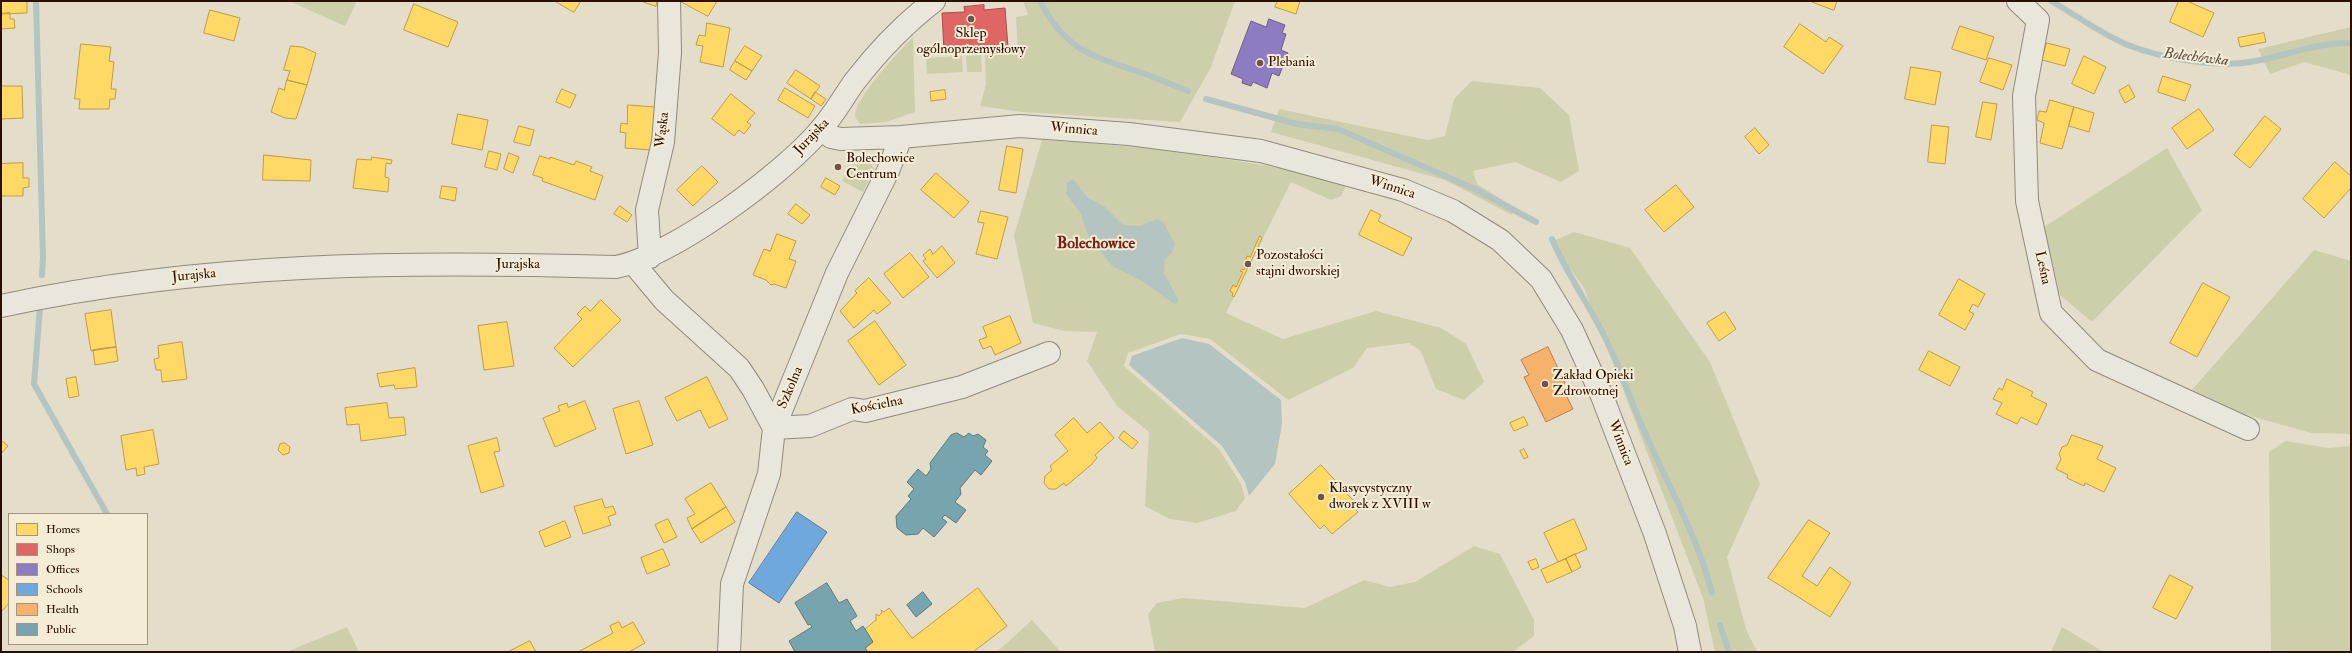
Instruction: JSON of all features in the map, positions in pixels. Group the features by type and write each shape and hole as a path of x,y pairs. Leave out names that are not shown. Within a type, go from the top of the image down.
{"street":[{"name":"Wąska","path":"642,260 647,210 663,142 670,52 669,1"},
{"name":"Jurajska","path":"1,306 58,293 186,277 344,265 616,268 642,260 739,200 779,168 821,129 876,54 895,33 934,1"},
{"name":"Leśna","path":"2018,1 2038,20 2024,96 2027,201 2051,314 2096,360 2248,429"},
{"name":"Winnica","path":"821,129 831,137 841,139 901,137 1020,126 1046,127 1129,134 1261,151 1403,190 1453,211 1500,240 1541,279 1572,330 1602,396 1655,534 1685,626 1690,652"},
{"name":"Szkolna","path":"729,652 732,584 769,474 774,428 838,273 888,171 901,137"},
{"path":"642,260 664,300 739,368 753,389 774,428"},
{"name":"Kościelna","path":"774,428 810,426 852,409 865,411 962,387 1049,353"}],"green space":[{"path":"289,1 357,1 345,26"},
{"path":"1023,1 1235,1 1211,67 1180,122 1022,112 980,106 986,84 985,55 1018,53 1016,17 1028,15"},
{"path":"2351,27 2351,75 2304,62 2270,74 2258,49"},
{"path":"913,37 915,112 886,122 860,124 855,117 857,109 869,87"},
{"path":"981,55 982,72 967,72 966,56"},
{"path":"962,56 963,72 927,74 926,58"},
{"path":"1472,81 1540,88 1569,115 1579,171 1561,182 1515,162 1473,171 1477,184 1515,208 1512,215 1445,180 1271,132 1279,109 1428,140 1445,136 1454,99"},
{"path":"1042,140 1117,145 1193,154 1268,166 1343,181 1345,188 1341,196 1331,200 1291,182 1226,313 1283,339 1376,311 1441,328 1466,344 1484,382 1464,400 1436,389 1421,351 1409,343 1367,348 1353,368 1288,400 1210,339 1181,334 1128,353 1124,366 1219,449 1241,484 1245,498 1236,511 1197,523 1170,519 1145,506 1149,432 1117,406 1087,361 1097,332 1065,331 1033,323 1014,236"},
{"path":"2167,148 2202,210 2092,322 2060,295 2044,227"},
{"path":"870,163 874,169 863,192 842,181 852,165"},
{"path":"1574,232 1630,248 1710,362 1760,484 1727,557 1746,629 1757,652 1715,652 1703,598 1584,288 1551,242"},
{"path":"2314,250 2351,261 2351,434 2311,433 2244,414 2192,390"},
{"path":"2286,441 2328,448 2351,446 2351,652 2271,652 2269,452"},
{"path":"1474,546 1500,554 1534,620 1534,636 1513,652 1155,652 1148,614 1157,603 1183,598 1305,608 1364,580 1390,587 1415,582"},
{"path":"1032,620 1061,652 997,652"},
{"path":"347,627 359,652 286,652"},
{"path":"2062,627 2104,652 2051,652"}],"shaded area":[{"path":"1073,179 1088,198 1105,207 1123,225 1139,226 1157,219 1164,223 1175,244 1172,253 1165,259 1164,273 1178,299 1177,303 1174,304 1145,283 1112,266 1087,233 1081,214 1066,194 1067,183"},
{"path":"1182,338 1209,344 1281,400 1282,424 1275,464 1249,496 1245,482 1222,446 1129,365 1132,356"}],"building: Homes":[{"path":"1,1 27,1 27,13 1,14"},
{"path":"555,1 581,1 574,12"},
{"path":"641,1 657,1 656,6"},
{"path":"680,1 717,1 708,16"},
{"path":"1278,1 1300,1 1296,14 1275,7"},
{"path":"1810,1 1837,1 1834,10"},
{"path":"2179,1 2187,1 2214,13 2203,37 2170,22"},
{"path":"414,4 458,22 448,47 404,30"},
{"path":"210,10 240,18 234,41 204,33"},
{"path":"10,13 10,19 14,19 15,28 1,29 1,14"},
{"path":"707,23 730,28 723,67 700,62 703,46 696,45 699,35 705,36"},
{"path":"1800,24 1826,42 1829,37 1843,46 1823,74 1784,47"},
{"path":"1960,26 1994,37 1986,60 1952,49"},
{"path":"2264,33 2266,42 2240,47 2238,38"},
{"path":"2047,43 2070,49 2065,66 2042,60"},
{"path":"81,44 111,47 109,61 114,62 111,89 116,89 115,99 110,99 109,109 79,109 80,99 75,99"},
{"path":"291,46 302,47 316,53 307,85 287,80 290,71 284,70"},
{"path":"745,46 762,56 752,71 735,61"},
{"path":"2084,56 2106,67 2094,94 2072,84"},
{"path":"1989,58 2012,65 2003,90 1980,82"},
{"path":"735,61 752,71 746,80 730,70"},
{"path":"1911,67 1941,72 1935,105 1905,99"},
{"path":"796,70 820,86 811,99 787,83"},
{"path":"2163,76 2191,85 2185,101 2158,92"},
{"path":"287,80 307,85 296,119 285,118 271,112 279,88 284,90"},
{"path":"2129,85 2135,97 2125,103 2119,91"},
{"path":"1,86 22,86 23,118 1,119"},
{"path":"785,88 815,106 808,118 778,100"},
{"path":"562,89 576,95 570,108 556,102"},
{"path":"945,90 946,99 931,101 930,92"},
{"path":"815,92 826,99 821,106 811,99"},
{"path":"731,94 755,113 747,122 751,125 744,134 739,130 734,136 712,119"},
{"path":"2050,100 2074,107 2062,149 2040,143 2044,123 2037,120 2039,111 2046,112"},
{"path":"1983,102 1997,104 1991,140 1976,137"},
{"path":"628,105 655,107 652,150 625,148 626,133 620,132 621,123 627,124"},
{"path":"2074,107 2094,113 2089,132 2069,126"},
{"path":"2199,109 2214,130 2187,149 2172,128"},
{"path":"458,114 488,120 482,150 452,144"},
{"path":"2265,116 2281,129 2250,168 2234,155"},
{"path":"1932,125 1949,127 1945,164 1928,162"},
{"path":"519,126 534,130 530,146 514,142"},
{"path":"1755,128 1769,145 1759,154 1745,137"},
{"path":"1007,146 1023,149 1016,193 999,190"},
{"path":"489,151 501,154 497,170 485,167"},
{"path":"509,153 519,157 513,173 504,169"},
{"path":"264,155 311,160 310,181 263,180"},
{"path":"540,156 550,159 550,157 574,165 576,161 592,167 590,171 603,176 595,200 542,181 543,178 533,175"},
{"path":"372,157 392,160 391,164 386,163 385,177 389,178 388,192 353,188 357,159 371,160"},
{"path":"2335,162 2351,176 2351,188 2324,218 2303,199"},
{"path":"23,163 23,178 29,178 29,187 23,188 23,196 1,196 1,164"},
{"path":"702,166 718,182 693,206 677,190"},
{"path":"936,173 969,202 954,218 921,190"},
{"path":"826,178 840,186 835,195 821,187"},
{"path":"1676,185 1694,207 1664,232 1645,210"},
{"path":"442,186 457,188 455,201 440,198"},
{"path":"796,204 810,215 802,224 788,214"},
{"path":"620,206 632,215 627,222 614,214"},
{"path":"1371,210 1381,215 1378,221 1412,238 1403,256 1359,235"},
{"path":"981,211 1008,217 997,259 976,254 984,223 978,222"},
{"path":"777,234 796,241 789,259 796,261 786,288 774,284 771,285 766,280 753,275 764,249 770,251"},
{"name":"Pozostałości stajni dworskiej","path":"1260,236 1262,238 1234,297 1232,296 1233,293 1230,291 1233,285 1236,287 1243,272 1240,271 1242,269 1244,270 1249,260 1246,259 1247,256 1250,257"},
{"path":"942,246 955,263 937,278 923,261 926,259 923,255 930,249 933,254"},
{"path":"910,253 929,277 903,298 884,274"},
{"path":"869,278 891,303 877,314 874,310 854,328 840,311 857,293 855,291"},
{"path":"1959,279 1985,294 1978,307 1973,304 1969,311 1974,314 1965,330 1939,315"},
{"path":"2203,283 2230,297 2197,357 2170,343"},
{"path":"601,300 621,320 573,367 554,348 582,319 577,314 585,306 590,311"},
{"path":"111,310 116,347 91,351 85,314"},
{"path":"1725,312 1736,329 1719,341 1707,323"},
{"path":"1010,316 1021,343 995,355 991,346 983,349 979,340 987,337 983,327"},
{"path":"875,321 906,365 879,385 848,341"},
{"path":"507,322 514,366 484,370 478,326"},
{"path":"182,342 187,379 162,382 161,370 156,370 154,359 159,358 158,346"},
{"path":"116,347 118,361 95,365 93,350"},
{"path":"1929,351 1960,367 1950,386 1919,370"},
{"path":"415,368 417,387 395,389 394,385 380,387 377,374"},
{"path":"76,377 79,396 69,398 66,379"},
{"path":"707,377 728,419 709,428 700,410 677,421 665,398"},
{"path":"2007,379 2033,392 2031,396 2047,404 2037,425 2021,417 2017,424 1996,414 2002,403 1993,399 1999,388 2002,390"},
{"path":"585,401 596,429 555,447 543,418 560,411 558,406 567,403 568,407"},
{"path":"639,401 653,445 626,454 613,409"},
{"path":"387,403 389,418 404,417 406,435 361,441 359,424 347,425 345,408"},
{"path":"1524,417 1528,425 1514,431 1510,423"},
{"path":"1074,418 1087,433 1100,422 1114,438 1095,455 1097,458 1091,465 1066,486 1064,483 1056,489 1049,489 1044,483 1045,476 1052,470 1050,466 1068,451 1055,435"},
{"path":"153,430 159,464 144,467 145,474 137,476 136,468 126,470 121,436"},
{"path":"1124,431 1138,442 1132,449 1119,438"},
{"path":"2072,435 2103,446 2097,459 2116,468 2104,492 2085,483 2084,486 2067,478 2068,475 2056,469 2061,459 2059,454 2062,447 2067,445"},
{"path":"497,438 500,451 494,452 504,486 481,493 468,446"},
{"path":"2,441 8,446 1,454 1,442"},
{"path":"285,443 290,447 289,453 283,455 278,450 280,444"},
{"path":"1524,449 1528,457 1524,459 1520,451"},
{"name":"Klasycystyczny dworek z XVIII w","path":"1321,465 1353,500 1350,503 1358,512 1332,534 1324,525 1320,529 1289,494"},
{"path":"711,483 726,507 692,529 687,518 695,514 685,499"},
{"path":"602,499 605,508 613,506 616,514 608,517 611,525 583,534 574,507"},
{"path":"726,507 735,522 701,543 692,529"},
{"path":"668,519 677,537 664,543 655,525"},
{"path":"1574,519 1587,549 1558,562 1544,533"},
{"path":"1809,520 1830,533 1802,576 1817,586 1830,567 1851,583 1830,617 1768,578"},
{"path":"565,521 571,537 545,547 539,532"},
{"path":"663,549 670,565 647,574 641,558"},
{"path":"1575,554 1581,567 1572,572 1566,559"},
{"path":"1536,559 1539,567 1532,570 1528,562"},
{"path":"1566,559 1572,572 1547,583 1541,570"},
{"path":"1,575 8,579 8,604 1,612"},
{"path":"2170,575 2193,587 2176,619 2153,608"},
{"path":"978,588 1007,626 973,652 868,652 865,648 873,642 865,629 876,620 876,614 879,616 882,612 881,610 884,612 889,608 912,638"},
{"path":"619,622 622,628 633,622 645,643 629,652 578,652 613,633 610,626"},
{"path":"530,641 536,652 508,652"}],"building: Shops":[{"path":"984,5 984,10 1005,8 1008,47 944,51 942,13 965,12 964,7"}],"building: Offices":[{"name":"Plebania","path":"1269,19 1285,25 1282,33 1286,34 1281,50 1288,53 1279,76 1272,73 1267,88 1253,82 1251,86 1242,83 1243,79 1231,74 1251,21 1266,27"}],"building: Schools":[{"path":"797,512 827,532 779,603 749,583"}],"building: Health":[{"name":"Zakład Opieki Zdrowotnej","path":"1548,347 1565,383 1561,385 1573,409 1546,422 1524,377 1529,375 1521,360"}],"building: Public":[{"path":"957,433 964,437 969,433 973,436 978,434 986,440 983,447 988,451 985,455 992,461 981,475 975,470 960,488 961,494 955,502 966,510 956,523 945,515 942,518 947,522 934,537 923,528 918,534 906,535 897,528 896,516 911,499 908,496 914,489 907,482 918,469 926,476 931,469 930,463 951,435"},
{"path":"827,583 839,603 847,599 857,616 850,621 856,631 863,626 873,642 865,648 868,652 795,652 789,641 812,627 810,624 808,625 795,603"},
{"path":"923,592 932,604 916,617 907,605"}],"waterway":[{"path":"36,1 43,257 42,275"},
{"path":"1040,1 1050,19 1061,32 1085,51 1099,58 1188,91"},
{"name":"Bolechówka","path":"2051,1 2118,41 2141,50 2188,61 2236,64 2262,60 2312,47 2338,43 2351,43"},
{"path":"1206,99 1297,124 1338,129 1477,190 1536,222"},
{"path":"1552,239 1565,267 1596,320 1615,359 1642,426 1691,533 1712,593"},
{"path":"40,307 34,384 106,513"},
{"path":"1720,625 1729,652"}],"place":[{"name":"Sklep ogólnoprzemysłowy","path":"971,19"},
{"name":"Plebania","path":"1260,63"},
{"name":"Bolechowice Centrum","path":"838,167"},
{"name":"Pozostałości stajni dworskiej","path":"1248,264"},
{"name":"Zakład Opieki Zdrowotnej","path":"1545,384"},
{"name":"Klasycystyczny dworek z XVIII w","path":"1321,497"}],"district":[{"name":"Bolechowice","path":"1096,245"}]}
